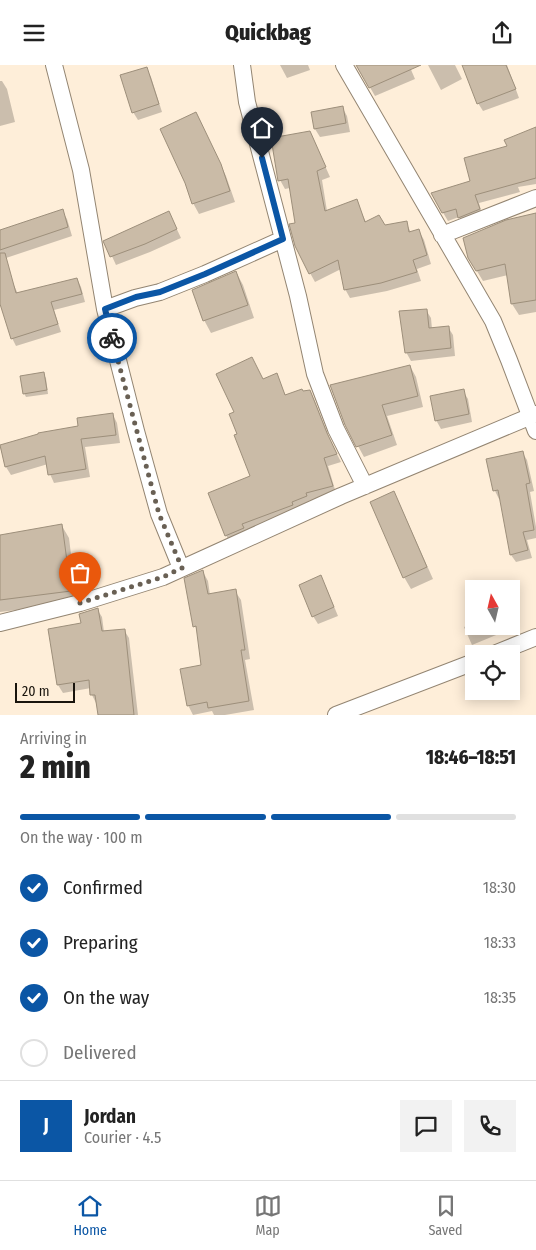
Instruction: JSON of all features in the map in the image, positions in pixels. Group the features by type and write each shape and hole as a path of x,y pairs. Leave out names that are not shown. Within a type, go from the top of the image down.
{"street":[{"path":"54,65 81,170 105,309 136,431 159,514 182,568"},
{"path":"242,65 247,102 283,239 315,374 336,429 365,486"},
{"path":"0,623 80,603 163,577 365,486 534,420 493,321 344,65"},
{"path":"442,235 536,198"},
{"path":"105,309 136,297 160,292 283,239"},
{"path":"516,645 536,637"},
{"path":"336,715 465,665"}],"building":[{"path":"356,65 421,65 369,88"},
{"path":"462,65 506,65 516,89 477,104"},
{"path":"147,67 159,104 132,113 120,75"},
{"path":"343,106 346,123 314,129 311,112"},
{"path":"196,112 221,164 230,191 192,204 185,183 160,129"},
{"path":"536,127 536,178 475,195 480,209 458,218 456,209 442,213 431,193 470,181 464,158 507,146 504,140"},
{"path":"310,131 326,167 317,171 325,211 357,199 365,222 379,215 385,225 407,221 409,232 419,229 427,255 413,260 417,272 381,283 344,290 338,260 309,274 295,246 289,224 295,223 288,179 278,181 271,138"},
{"path":"63,209 68,227 0,250 0,230"},
{"path":"169,211 177,229 145,244 110,257 103,241"},
{"path":"536,213 536,300 511,304 505,264 476,271 468,258 463,238 506,220"},
{"path":"0,253 5,253 16,293 77,278 82,294 51,302 58,324 11,339 0,304"},
{"path":"236,271 248,305 203,321 192,290"},
{"path":"427,309 429,328 449,326 451,348 405,353 399,311"},
{"path":"252,357 263,379 277,373 285,395 302,389 303,391 310,390 337,454 324,458 333,486 306,493 307,496 292,502 293,505 242,524 244,528 225,536 208,493 250,476 234,435 237,434 229,414 234,412 216,374"},
{"path":"410,365 418,396 382,405 392,435 356,447 345,425 330,385"},
{"path":"44,372 47,390 23,394 20,376"},
{"path":"464,389 469,414 435,421 430,396"},
{"path":"113,413 116,435 81,439 86,469 48,475 45,456 5,467 0,445 38,433 78,426 77,418"},
{"path":"523,451 530,483 526,484 534,530 523,532 528,550 510,555 498,490 493,491 486,459"},
{"path":"394,491 427,567 403,578 370,502"},
{"path":"62,524 71,591 0,600 0,535"},
{"path":"203,570 208,594 236,589 245,650 241,650 249,701 208,708 207,702 187,706 180,669 201,665 196,626 193,627 184,578"},
{"path":"321,575 334,607 312,617 299,585"},
{"path":"98,608 102,631 125,629 134,715 98,715 95,695 90,695 89,680 57,685 48,629 81,623 79,614"}],"way so far":[{"path":"80,603 163,577 182,568 159,514 112,338"}],"route":[{"path":"112,338 105,309 136,297 160,292 283,239 262,158"}]}
